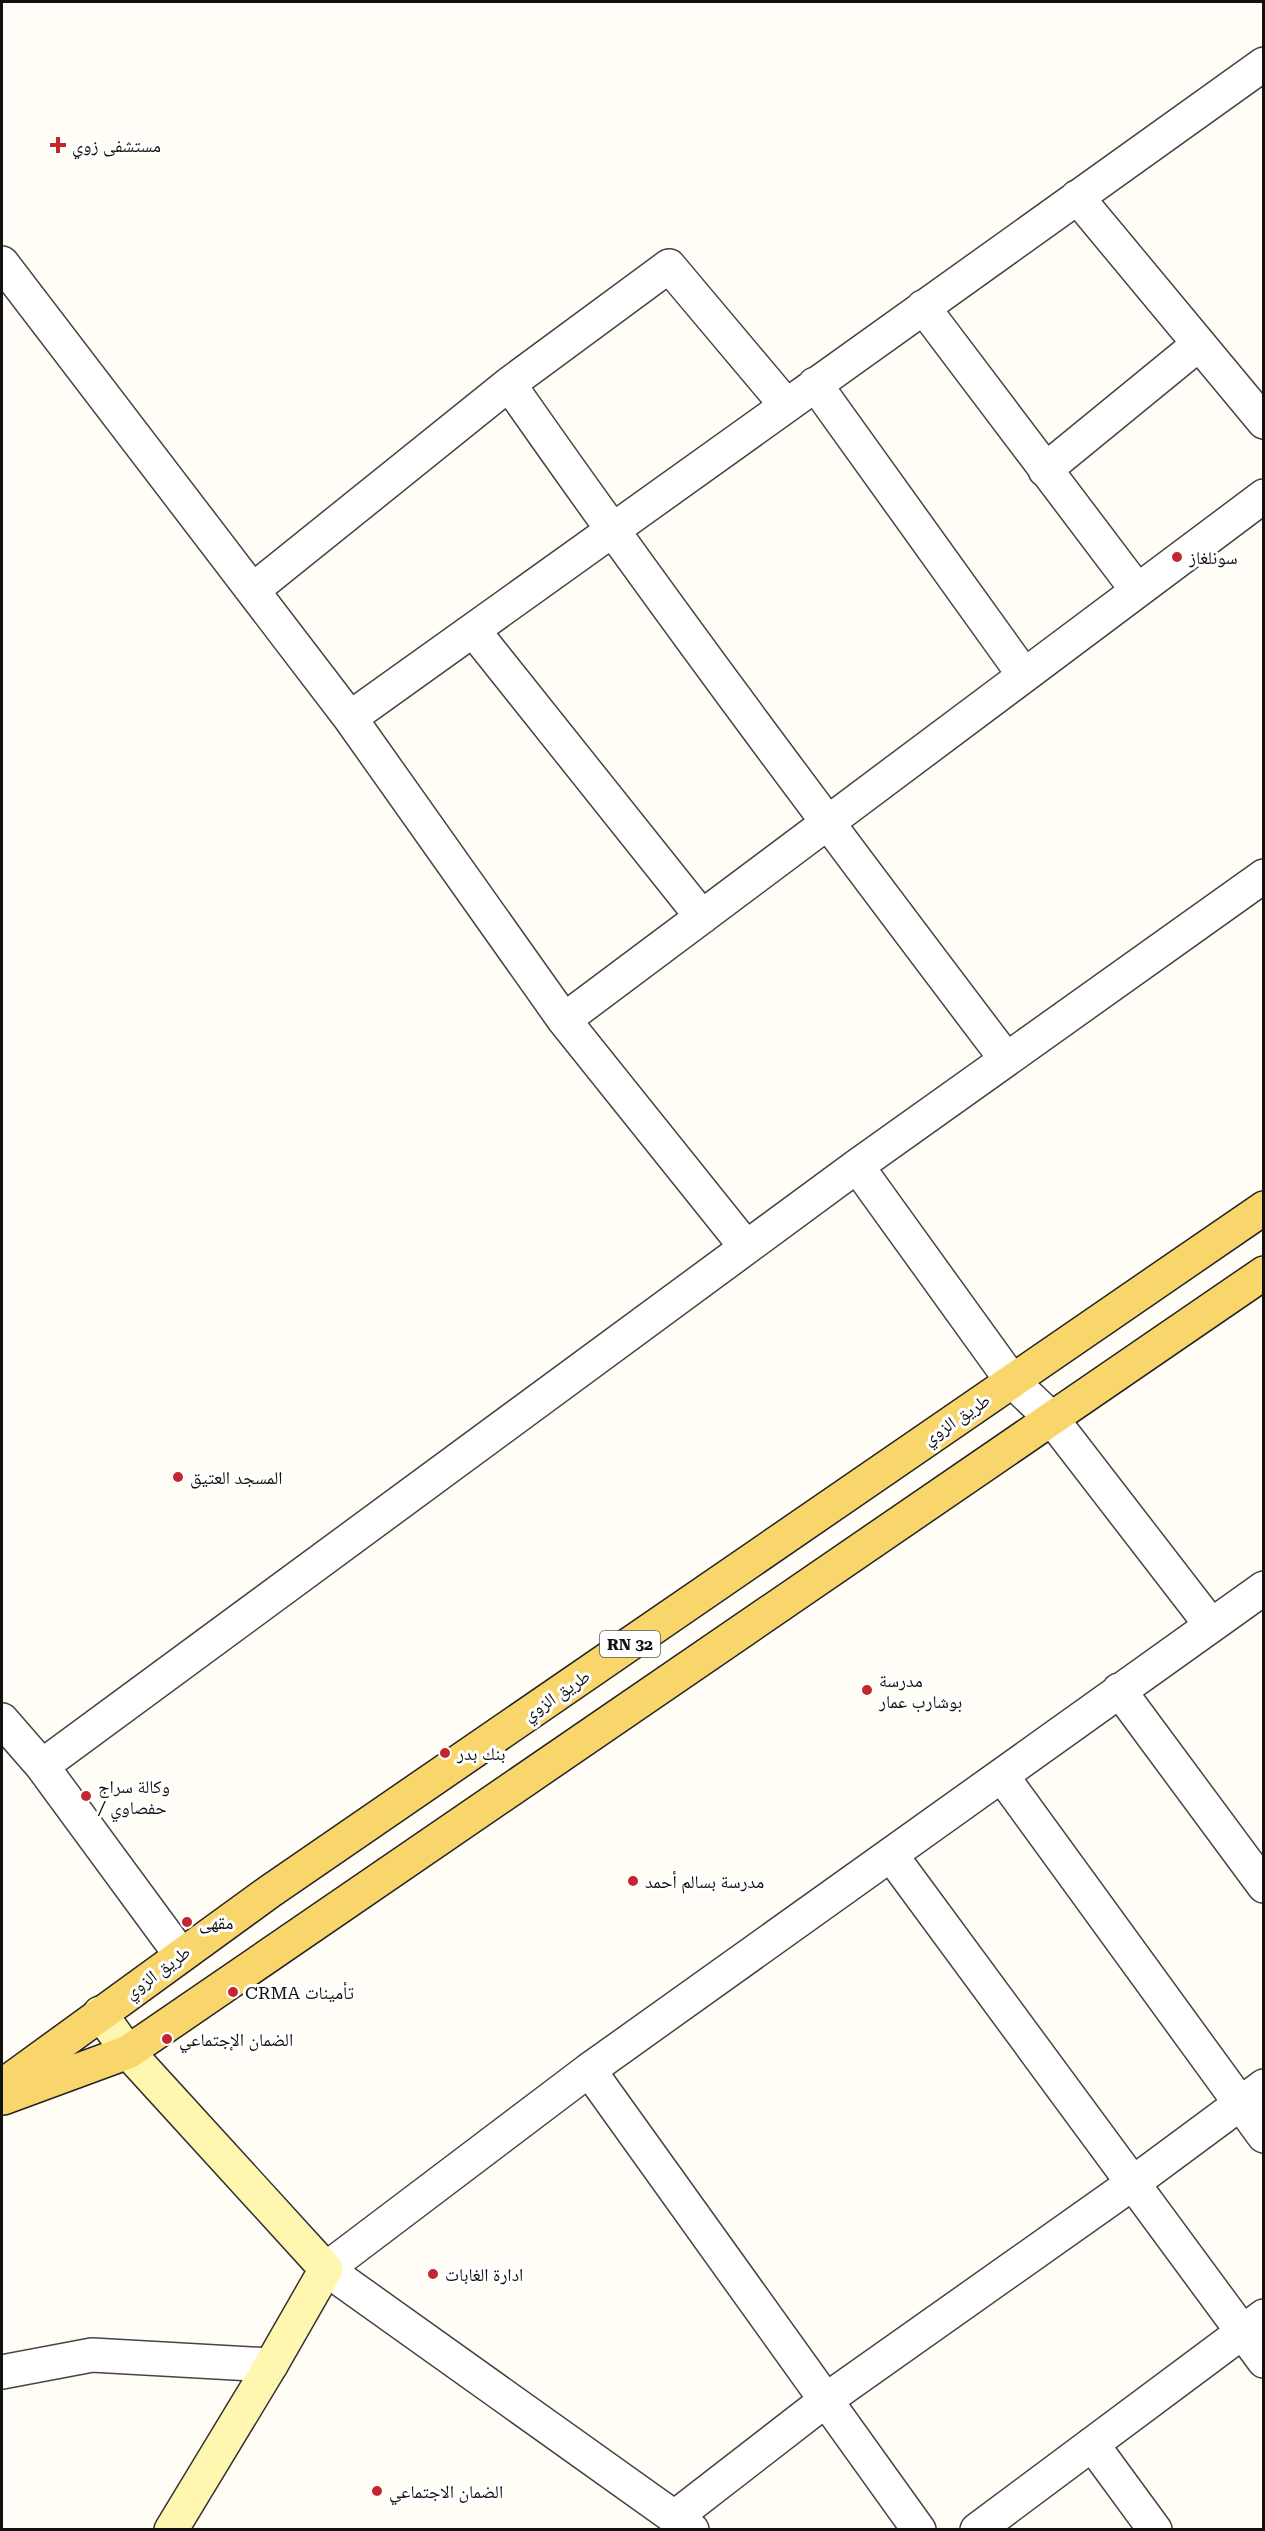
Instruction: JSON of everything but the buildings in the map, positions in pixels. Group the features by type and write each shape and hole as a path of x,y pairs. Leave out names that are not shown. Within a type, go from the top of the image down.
{"main road":[{"name":"طريق الزوي","path":"2,2086 278,1885 1263,1208"},
{"name":"RN 32","path":"2,2098 128,2052 1263,1273"},
{"path":"100,2013 128,2052 326,2269 271,2365 171,2529"}],"street":[{"path":"350,718 1263,64"},
{"path":"1077,197 1263,422"},
{"path":"2,263 350,718 564,1020 746,1247"},
{"path":"253,590 509,384 669,266 786,405"},
{"path":"923,307 1137,590"},
{"path":"1046,470 1199,344"},
{"path":"509,384 611,530 827,823 1006,1059"},
{"path":"815,384 1024,675"},
{"path":"564,1020 1263,496"},
{"path":"473,630 702,917"},
{"path":"42,1766 857,1166 1263,876"},
{"path":"857,1166 1012,1381 1052,1419 1211,1625"},
{"path":"1252,2095 1133,2183 826,2400 683,2523 326,2269 589,2070 1263,1588"},
{"path":"1119,1690 1263,1886"},
{"path":"2,1720 42,1766 181,1955"},
{"path":"1002,1776 1252,2095 1263,2136"},
{"path":"891,1855 1133,2183 1253,2323 1263,2361"},
{"path":"589,2070 919,2529"},
{"path":"977,2529 1253,2323"},
{"path":"2,2372 92,2355 271,2365"},
{"path":"1092,2444 1155,2529"}],"place":[{"name":"مستشفى زوي","path":"58,145"},
{"name":"سونلغاز","path":"1177,557"},
{"name":"المسجد العتيق","path":"178,1477"},
{"name":"مدرسة بوشارب عمار","path":"867,1690"},
{"name":"بنك بدر","path":"445,1753"},
{"name":"وكالة سراج / حفصاوي","path":"86,1796"},
{"name":"مدرسة بسالم أحمد","path":"633,1881"},
{"name":"مقهى","path":"187,1922"},
{"name":"CRMA تأمينات","path":"233,1992"},
{"name":"الضمان الإجتماعي","path":"167,2039"},
{"name":"ادارة الغابات","path":"433,2274"},
{"name":"الضمان الاجتماعي","path":"377,2491"}]}
